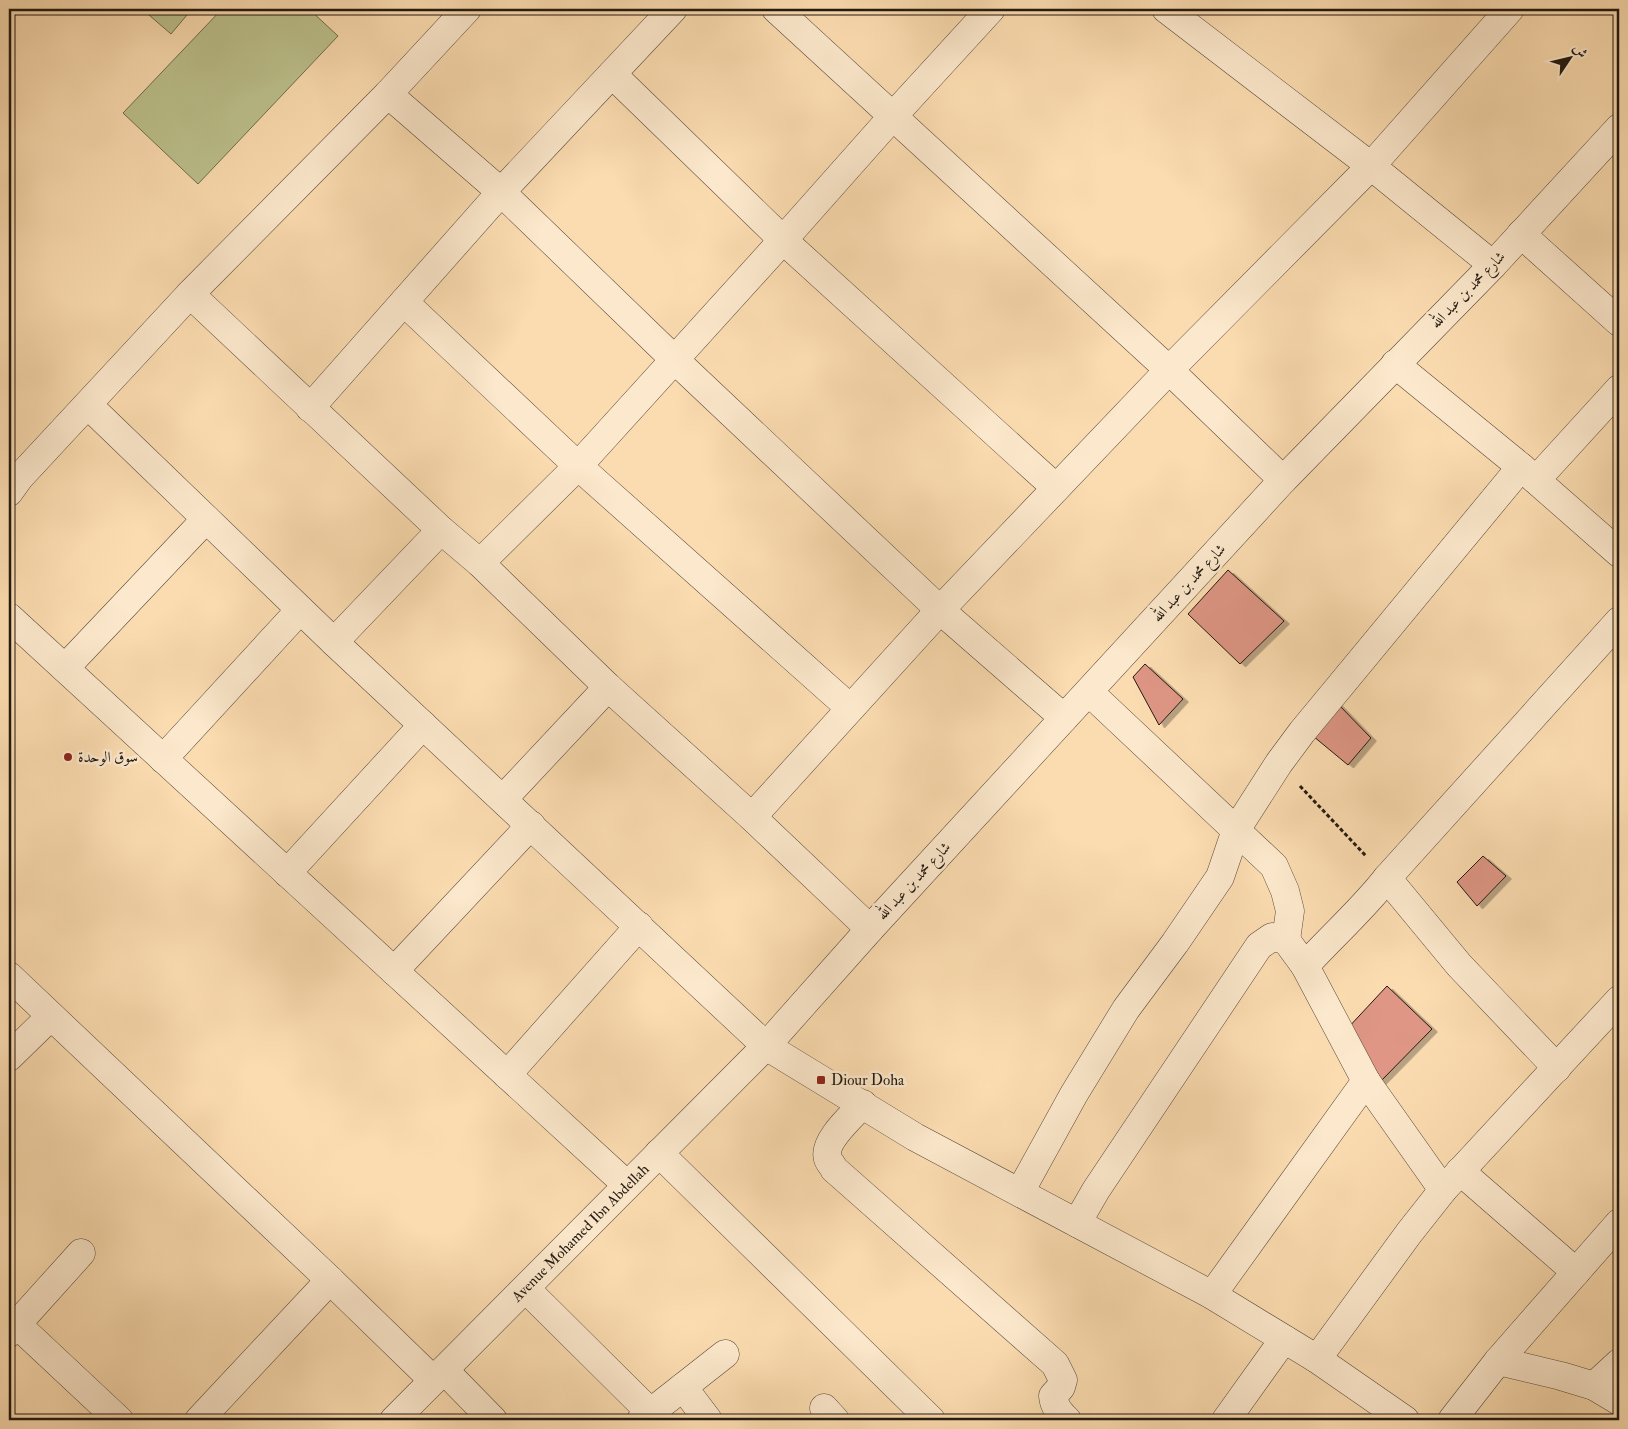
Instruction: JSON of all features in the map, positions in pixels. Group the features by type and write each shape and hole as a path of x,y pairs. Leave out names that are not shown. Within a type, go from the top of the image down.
{"street":[{"path":"9,492 19,478 88,406 190,294 388,94 467,9"},
{"path":"310,408 501,192 674,9"},
{"path":"776,9 1169,370 1283,480"},
{"path":"480,564 578,466 990,9"},
{"path":"1168,9 1371,166 1493,265"},
{"path":"752,817 940,610 1056,488 1169,370 1371,166 1510,9"},
{"path":"612,74 783,240 1056,488"},
{"path":"388,94 501,192 675,360 940,610 1064,718"},
{"name":"شارع محمد بن عبد الله","path":"766,1046 870,929 1283,480 1493,265 1619,128"},
{"path":"1521,234 1619,322"},
{"path":"190,294 441,530 480,564 608,687 752,817 870,929"},
{"path":"404,302 578,466 850,708"},
{"path":"1395,364 1529,474 1619,553"},
{"path":"1020,1192 1074,1094 1126,1009 1175,943 1220,876 1236,830 1279,763 1308,724 1529,474 1619,389"},
{"path":"88,406 300,610 766,1046 915,1137 1212,1295 1317,1359 1405,1420"},
{"path":"64,668 206,519"},
{"path":"334,642 441,530"},
{"path":"163,759 300,610"},
{"path":"9,617 627,1186"},
{"path":"1305,966 1332,936 1373,897 1387,878 1619,621"},
{"path":"502,799 608,687"},
{"path":"1089,692 1274,866 1285,891 1290,911 1286,940"},
{"path":"287,873 423,725"},
{"path":"394,971 530,825"},
{"path":"1387,878 1460,965 1557,1068"},
{"path":"507,1075 639,926"},
{"path":"1077,1223 1096,1190 1260,946 1272,937 1286,940 1305,966 1366,1082 1452,1180 1576,1272"},
{"path":"9,976 50,1017 330,1280 493,1420"},
{"path":"1317,1359 1409,1233 1452,1180 1619,1000"},
{"path":"9,1056 50,1017"},
{"name":"Avenue Mohamed Ibn Abdellah","path":"394,1420 766,1046"},
{"path":"1212,1295 1366,1082"},
{"path":"863,1104 834,1136 828,1148 828,1158 834,1169 1055,1364 1063,1380 1053,1396 1054,1403 1067,1420"},
{"path":"659,1153 931,1420"},
{"path":"1452,1420 1498,1361 1619,1223"},
{"path":"81,1253 11,1325 119,1420"},
{"path":"199,1420 330,1280"},
{"path":"526,1289 646,1416 725,1354"},
{"path":"1226,1420 1284,1339"},
{"path":"1498,1361 1594,1386 1619,1401"},
{"path":"1594,1386 1619,1362"},
{"path":"683,1387 708,1420"}],"path":[{"path":"1279,763 1387,878"}],"green space":[{"path":"142,9 192,9 171,34"},
{"path":"222,9 309,9 338,36 198,184 123,113"}],"building":[{"path":"1228,570 1284,621 1240,664 1188,614"},
{"path":"1145,664 1183,699 1159,725 1133,677"},
{"path":"1337,703 1371,738 1348,765 1313,736"},
{"path":"1483,856 1506,876 1477,906 1457,882"},
{"path":"1387,986 1432,1029 1379,1083 1346,1030"}],"place":[{"name":"سوق الوحدة","path":"68,757"},
{"name":"Diour Doha","path":"821,1080"}]}
